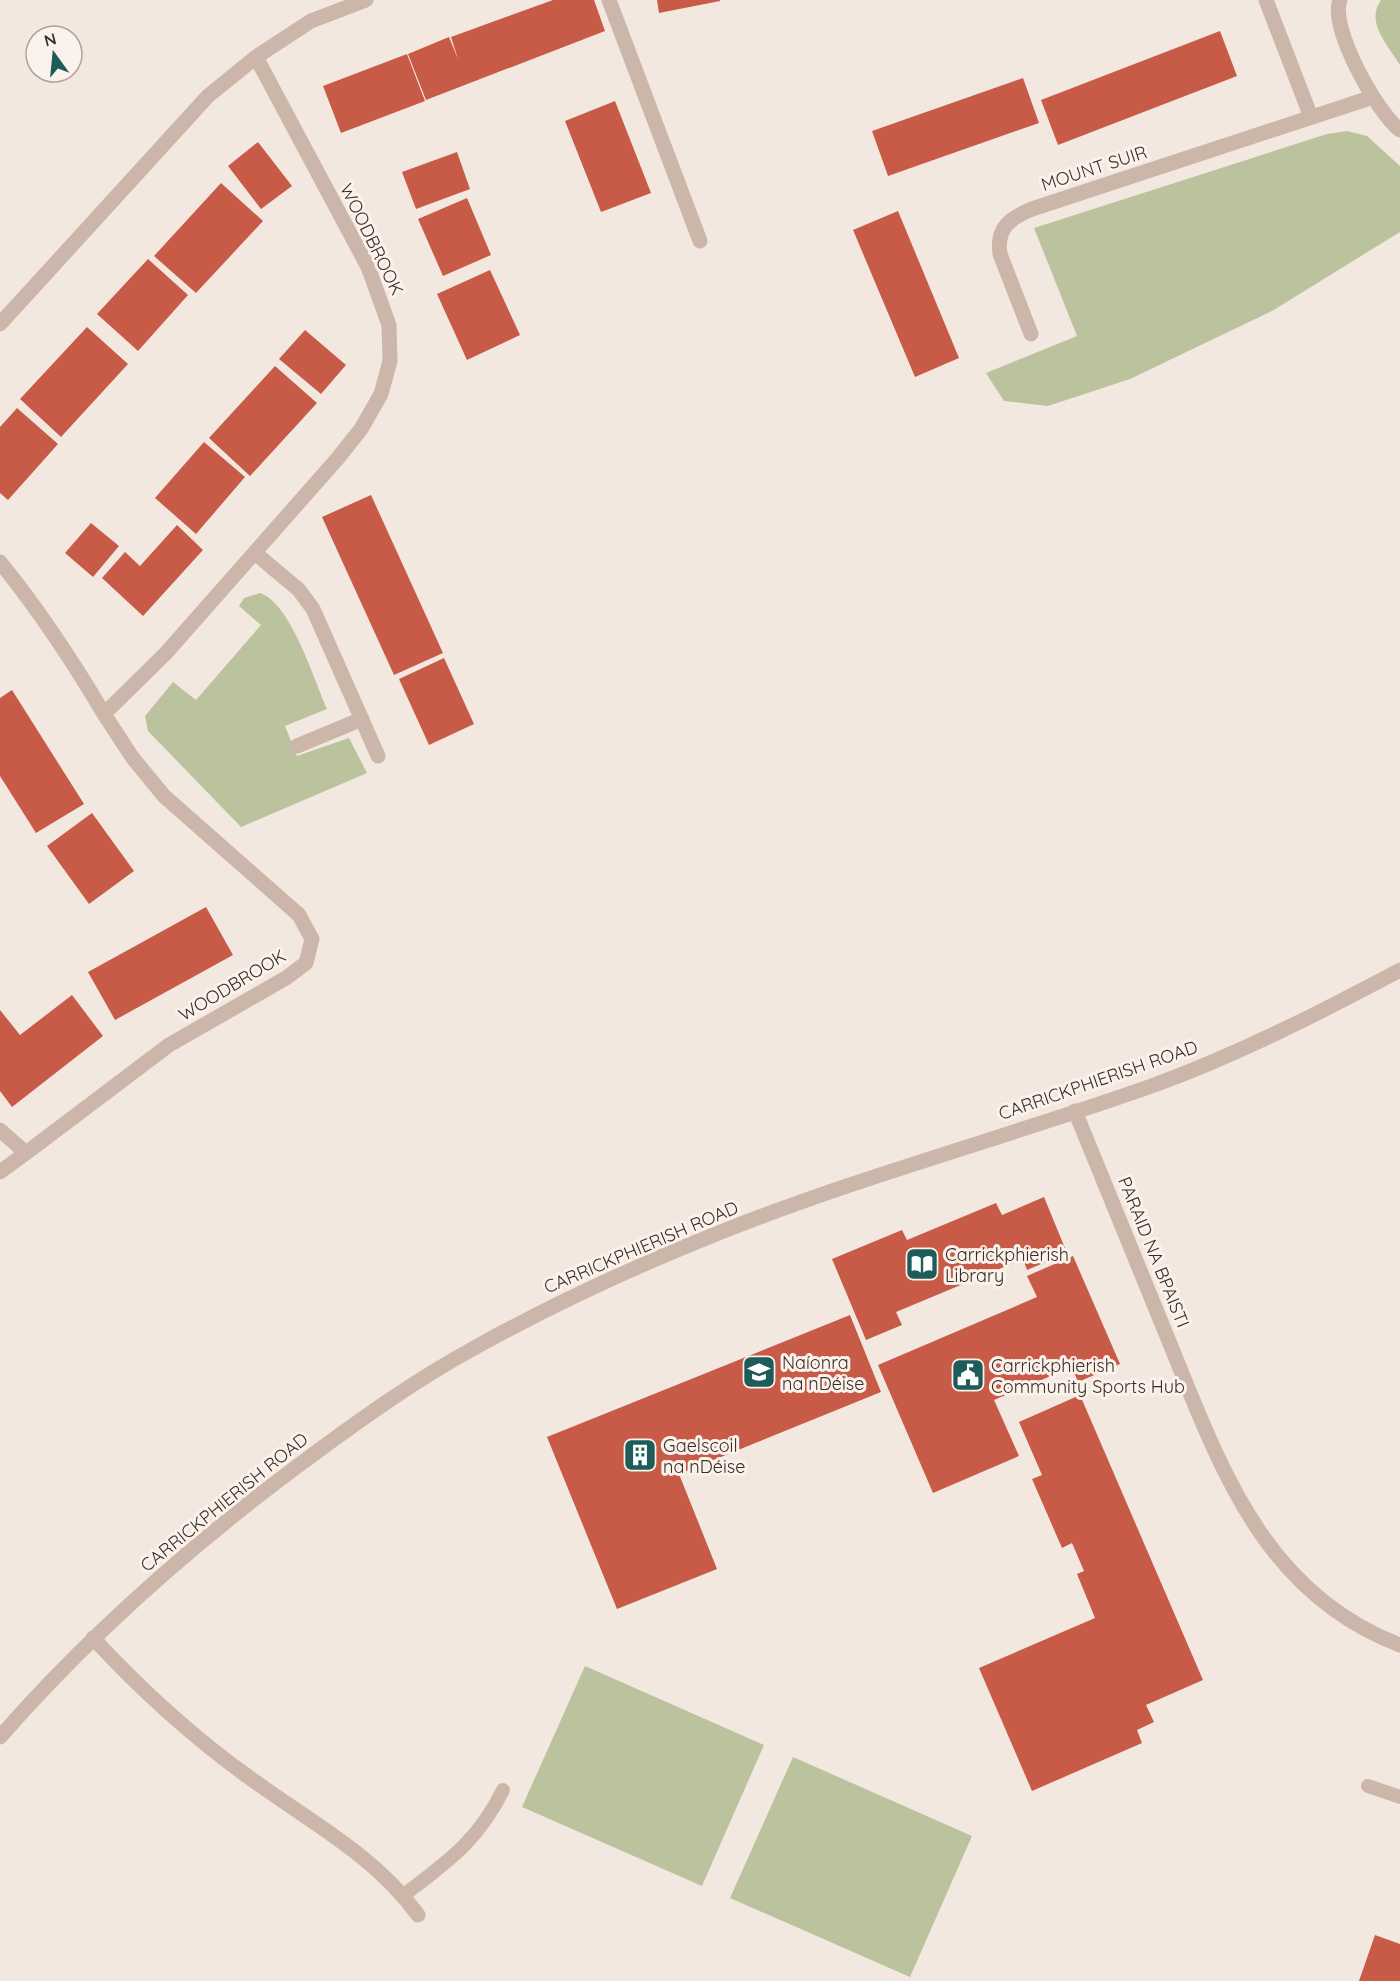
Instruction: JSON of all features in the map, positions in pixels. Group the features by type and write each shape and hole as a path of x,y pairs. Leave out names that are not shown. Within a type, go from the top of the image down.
{"street":[{"path":"0,324 208,96 256,57 311,21 366,0"},
{"path":"609,0 700,240"},
{"path":"1266,0 1311,117"},
{"path":"1340,0 1337,9 1338,23 1372,97 1400,130"},
{"name":"WOODBROOK","path":"104,714 166,653 338,458 374,409 387,376 391,341 385,308 368,267 256,57"},
{"name":"MOUNT SUIR","path":"1031,334 1000,254 998,240 1001,230 1008,222 1032,208 1372,97"},
{"path":"255,553 299,590 313,609 378,756"},
{"name":"WOODBROOK","path":"0,562 63,646 132,757 164,796 299,915 312,939 306,963 286,978 169,1045 0,1172"},
{"path":"297,746 362,719"},
{"name":"CARRICKPHIERISH ROAD","path":"1,1734 93,1638 181,1559 270,1487 366,1417 472,1348 556,1304 728,1229 820,1195 1160,1082 1294,1026 1400,970"},
{"name":"PARAID NA BPAISTI","path":"1075,1111 1212,1446 1257,1530 1283,1565 1329,1606 1358,1626 1400,1645"},
{"path":"0,1130 26,1152"},
{"path":"93,1638 124,1672 197,1737 254,1782 365,1857 404,1895 418,1915"}],"lane":[{"path":"1368,1786 1400,1797"},
{"path":"404,1895 476,1835 492,1813 503,1790"}],"green space":[{"path":"1381,0 1400,0 1400,65 1384,41 1377,25 1377,8"},
{"path":"1347,131 1367,136 1400,166 1400,232 1272,311 1130,379 1048,406 1004,401 986,373 1077,336 1034,228 1327,134"},
{"path":"260,593 282,611 291,626 327,709 285,726 297,756 349,738 367,773 241,827 148,731 145,716 173,682 196,700 261,625 239,606 244,598"},
{"path":"585,1666 764,1745 702,1886 522,1807"},
{"path":"793,1757 972,1836 910,1977 730,1898"}],"building":[{"path":"553,0 594,0 605,31 426,100 408,54 449,37 458,59 451,37"},
{"path":"657,0 720,0 720,1 659,13"},
{"path":"1220,31 1237,76 1058,145 1041,100"},
{"path":"407,54 425,101 341,133 323,86"},
{"path":"1023,78 1039,123 888,176 872,131"},
{"path":"615,101 651,193 601,212 565,121"},
{"path":"258,142 292,186 261,209 228,166"},
{"path":"457,152 470,189 416,209 402,172"},
{"path":"221,183 263,221 196,293 154,256"},
{"path":"467,198 491,255 443,276 418,219"},
{"path":"898,211 959,358 915,377 853,230"},
{"path":"148,259 188,295 138,351 97,314"},
{"path":"490,270 520,335 467,360 437,294"},
{"path":"87,327 128,364 61,437 20,399"},
{"path":"305,330 346,365 321,394 279,359"},
{"path":"275,366 317,403 250,476 209,438"},
{"path":"17,408 58,444 8,500 0,493 0,427"},
{"path":"204,442 245,477 196,534 155,498"},
{"path":"371,495 443,653 394,675 322,517"},
{"path":"91,523 119,546 93,577 65,553"},
{"path":"177,525 203,550 143,616 102,578 125,552 140,566"},
{"path":"444,658 474,724 429,745 399,679"},
{"path":"12,690 84,804 36,833 0,776 0,698"},
{"path":"92,813 134,871 89,904 47,846"},
{"path":"206,907 233,955 115,1020 88,972"},
{"path":"72,995 103,1036 12,1107 0,1091 0,1010 20,1035"},
{"name":"Carrickphierish Library","path":"1044,1197 1067,1253 1027,1270 1023,1259 896,1312 902,1325 866,1340 832,1259 902,1230 907,1240 996,1203 1002,1215"},
{"name":"Carrickphierish Community Sports Hub","path":"1073,1256 1120,1364 1078,1382 1072,1367 994,1400 1019,1456 933,1493 878,1365 1037,1297 1027,1276"},
{"name":"Gaelscoil na nDéise","path":"850,1315 881,1392 679,1474 717,1569 617,1609 547,1437"},
{"path":"1080,1395 1203,1680 1146,1705 1154,1722 1137,1730 1142,1743 1032,1791 979,1668 1095,1618 1077,1574 1084,1571 1072,1543 1062,1548 1032,1479 1042,1475 1019,1422"},
{"path":"1375,1935 1400,1944 1400,1981 1359,1981"}],"place":[{"name":"Carrickphierish Library","path":"922,1264"},
{"name":"Naíonra na nDéise","path":"759,1372"},
{"name":"Carrickphierish Community Sports Hub","path":"968,1375"},
{"name":"Gaelscoil na nDéise","path":"640,1455"}]}
